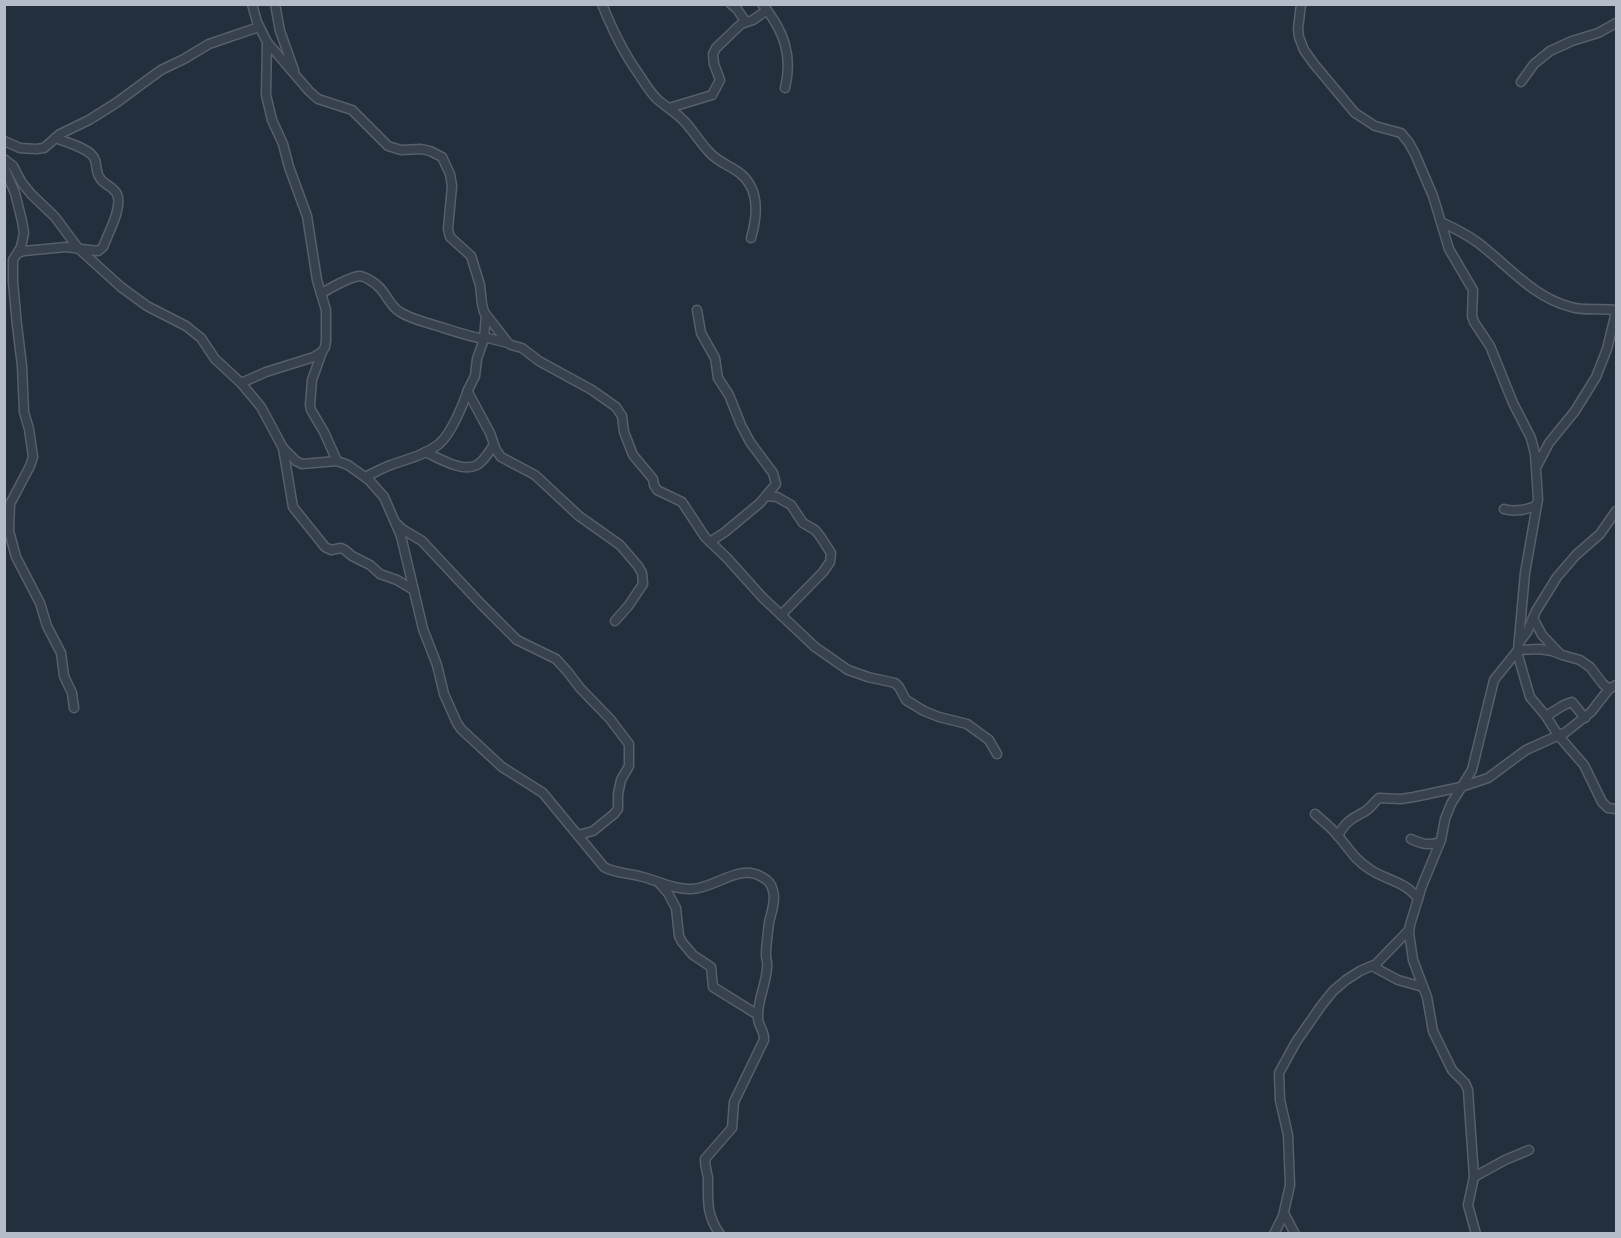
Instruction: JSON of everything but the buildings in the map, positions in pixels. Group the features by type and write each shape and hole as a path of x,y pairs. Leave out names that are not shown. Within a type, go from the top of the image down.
{"street":[{"path":"252,4 259,27 267,42 318,99 352,110 388,146 401,150 421,149 442,157 450,174 452,186 448,229 450,237 471,256 486,315 508,343"},
{"path":"275,4 280,31 296,76"},
{"path":"602,4 629,62 651,92 686,123 712,156 739,172 750,185 756,201 752,238"},
{"path":"731,4 745,21"},
{"path":"1301,4 1299,37 1304,50 1318,69 1355,113 1375,126 1401,133 1409,142 1422,167 1449,249 1473,290 1472,316 1490,346 1513,403 1531,438 1537,466 1537,505 1525,573 1518,648 1530,697 1584,765 1602,801 1608,808 1617,809"},
{"path":"669,108 712,95 720,80 714,64 714,51 745,21 753,20 765,7 784,40 789,66 785,88"},
{"path":"1521,82 1534,64 1550,51 1598,33 1617,22"},
{"path":"4,141 20,148 40,149 60,134 97,115 161,70 202,47 259,27"},
{"path":"267,42 266,95 272,120 283,144 307,216 317,280 327,318 325,347 312,380 310,405 337,461"},
{"path":"12,257 36,249 78,248 95,252 100,250 117,211 117,195 112,188 100,180 92,154 55,138"},
{"path":"20,148 4,158 13,166 31,194 55,216 78,248 121,287 147,306 186,326 201,338 215,359 241,383 261,407 283,448 296,461 302,464 337,461 348,465 380,492 394,520 405,551 412,589 444,694 457,723 466,734 502,767 543,793 607,869 641,876 669,886 690,889 711,885 741,873 759,875 769,883 774,891 774,900 767,939 767,969 758,1015 764,1040 734,1102 732,1128 705,1159 709,1211 712,1222 720,1233"},
{"path":"4,167 15,193 24,233 22,244 12,257 24,412 33,456 10,504 9,531 16,556 40,603 45,621 61,654 65,680 72,693 74,708"},
{"path":"1441,222 1479,243 1526,284 1551,300 1572,308 1617,311 1607,349 1596,377 1575,411 1549,443 1537,466"},
{"path":"321,294 359,276 366,278 379,286 400,313 416,320 522,348 539,361 592,390 616,407 622,416 624,432 633,455 653,479 657,490 682,502 710,542 815,647 838,664 860,674 895,683 906,700 912,704 939,717 967,724 988,740 997,754"},
{"path":"697,310 700,333 715,358 718,378 729,395 750,442 776,479 776,484 766,496 710,542"},
{"path":"365,477 425,452 436,446 444,437 463,405 475,376 477,359 484,338 486,315"},
{"path":"241,383 322,352"},
{"path":"468,390 490,433 493,446 501,457 535,475 579,516 620,545 638,566 642,573 643,584 615,621"},
{"path":"425,452 452,465 472,466 480,462 493,446"},
{"path":"283,448 293,507 325,547 331,550 341,548 370,564 380,574 412,589"},
{"path":"766,496 777,497 790,505 803,524 815,530 827,544 831,553 830,562 824,572 781,615"},
{"path":"1504,509 1532,508 1537,505"},
{"path":"1476,1233 1468,1205 1468,1196 1474,1177 1468,1090 1466,1083 1452,1070 1433,1031 1427,997 1413,960 1409,930 1451,804 1472,770 1494,680 1518,648 1557,577 1576,555 1600,534 1617,511"},
{"path":"394,520 402,529 422,541 518,640 556,659 610,719 629,744 629,766 621,780 618,809 593,831 578,835"},
{"path":"1533,618 1542,635 1562,656"},
{"path":"1338,836 1348,822 1367,810 1379,798 1401,799 1461,787 1493,776 1526,750 1566,732 1585,718 1613,687 1603,684 1586,663 1552,651 1518,648"},
{"path":"1546,716 1572,702 1585,718"},
{"path":"1315,814 1338,836 1355,858 1372,871 1395,881 1415,894 1418,899"},
{"path":"1411,839 1427,845 1440,842"},
{"path":"657,882 676,908 679,936 682,942 693,955 711,967 713,987 758,1015"},
{"path":"1274,1233 1284,1213 1290,1185 1288,1135 1280,1100 1279,1073 1296,1042 1333,992 1346,980 1382,958 1409,930"},
{"path":"1372,966 1398,980 1423,987"},
{"path":"1474,1177 1529,1150"},
{"path":"1284,1213 1294,1233"}]}
